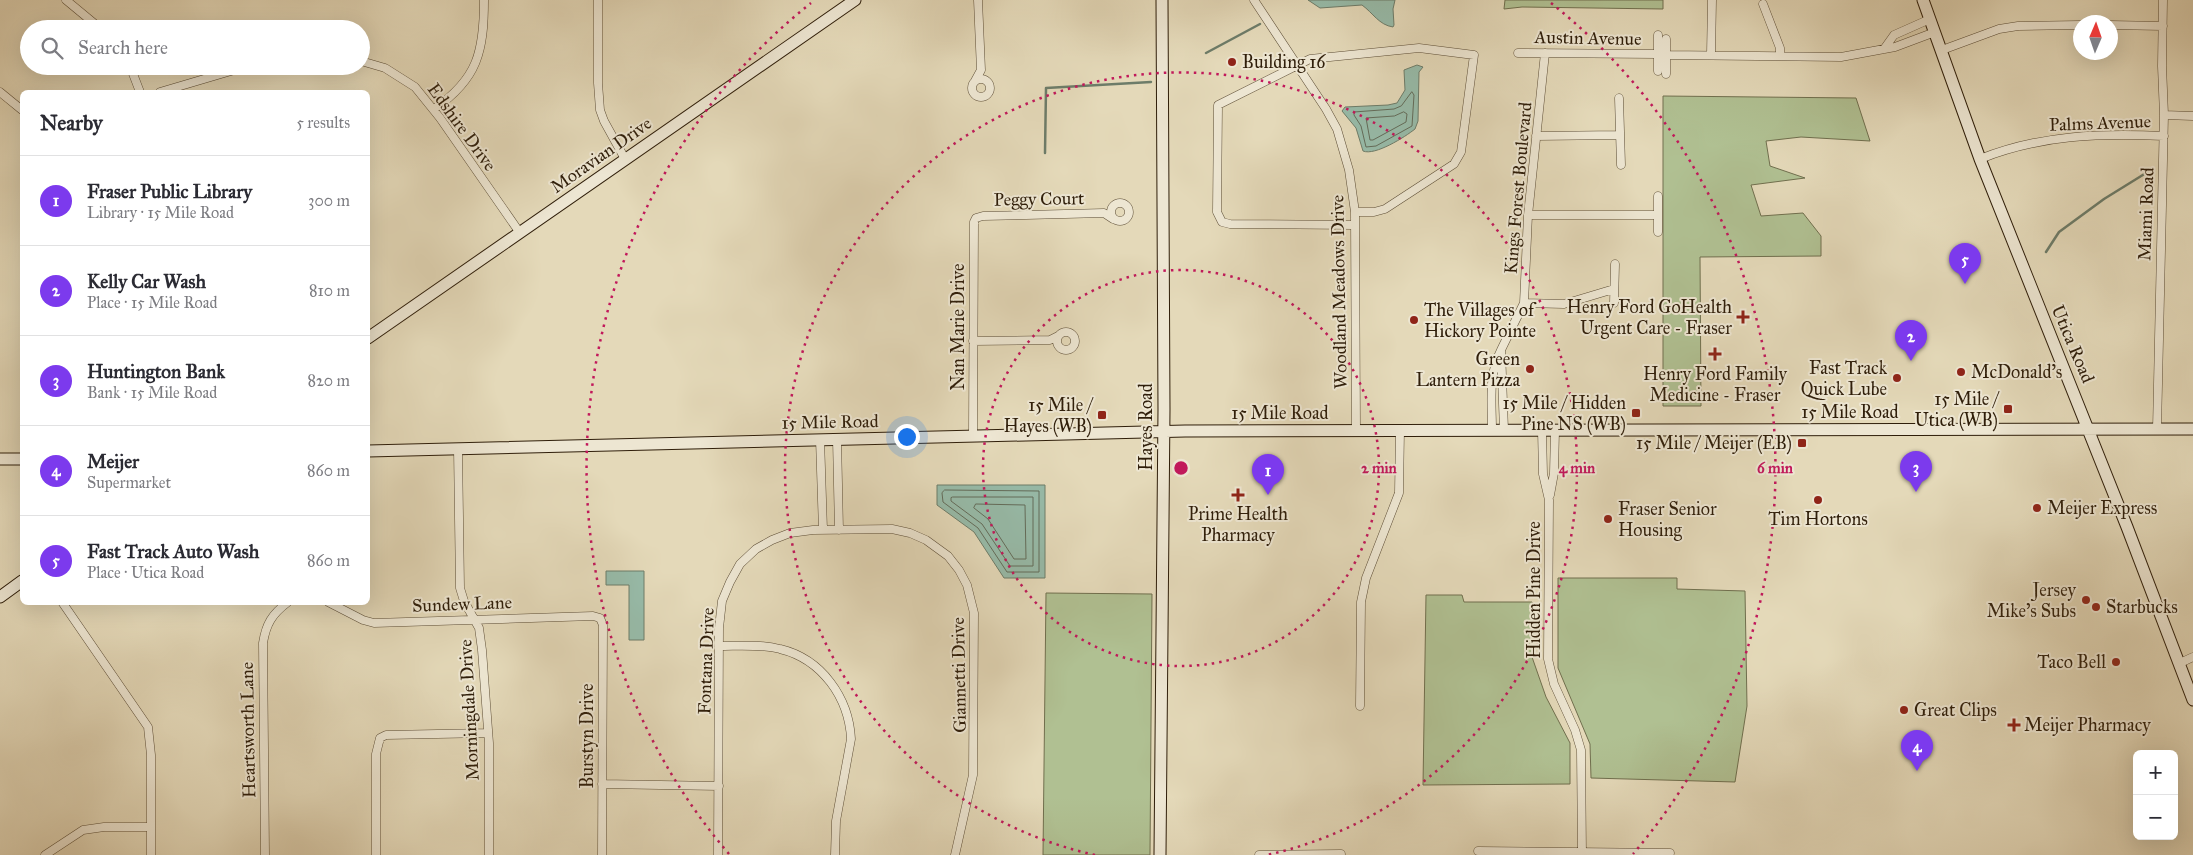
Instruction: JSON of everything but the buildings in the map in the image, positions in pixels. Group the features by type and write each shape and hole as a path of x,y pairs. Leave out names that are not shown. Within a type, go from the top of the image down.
{"main road":[{"name":"Moravian Drive","path":"370,337 855,0"},
{"name":"Hayes Road","path":"1160,855 1164,432 1162,0"},
{"name":"Utica Road","path":"1923,0 1980,159 2088,429 2193,700"},
{"name":"15 Mile Road","path":"370,451 1164,432 2193,429"},
{"path":"0,459 20,458"},
{"path":"0,597 20,582"}],"street":[{"path":"66,0 90,20"},
{"path":"434,109 460,87 476,61 484,32 484,0"},
{"path":"598,0 598,83 600,110 625,159"},
{"path":"978,0 980,70 972,86 972,92 976,96 982,97 989,92 990,86 980,70"},
{"name":"Woodland Meadows Drive","path":"1254,0 1296,65 1306,75 1337,129 1349,170 1355,212 1356,430"},
{"path":"1711,55 1712,0"},
{"name":"Miami Road","path":"2157,429 2164,136 2163,0"},
{"path":"1763,4 1780,48 1780,56"},
{"path":"1884,49 1894,35 1930,19"},
{"path":"1942,50 1974,37 2018,26 2073,25"},
{"path":"2118,26 2163,26"},
{"name":"Austin Avenue","path":"1518,53 1841,57 1884,49 1935,32"},
{"path":"1658,35 1666,74"},
{"path":"1658,71 1666,40"},
{"path":"1354,225 1230,224 1222,222 1218,216 1218,105 1310,59 1419,48 1474,55 1461,152 1458,160 1380,211 1355,212"},
{"name":"Kings Forest Boulevard","path":"1498,430 1492,374 1494,363 1524,303 1528,215 1545,53"},
{"name":"Edshire Drive","path":"370,64 385,68 415,87 434,109 520,233"},
{"path":"133,75 139,90"},
{"path":"167,90 218,75"},
{"path":"975,80 981,78 986,80"},
{"path":"0,92 20,108"},
{"path":"1619,98 1621,165"},
{"path":"2164,115 2193,116"},
{"path":"1536,136 1620,135"},
{"name":"Palms Avenue","path":"1980,159 2017,145 2066,136 2164,136"},
{"path":"1658,196 1658,232"},
{"path":"1117,204 1123,204 1129,210 1128,216 1124,221 1118,222 1113,219 1112,208 1117,204"},
{"name":"Peggy Court","path":"976,218 983,216 1104,213 1112,208"},
{"name":"Peggy Court","path":"1104,213 1113,219"},
{"path":"1528,215 1658,215"},
{"name":"Nan Marie Drive","path":"973,436 973,226 976,218"},
{"path":"1614,303 1615,264"},
{"path":"1524,303 1564,304 1614,289"},
{"path":"973,341 1050,340 1063,332 1069,332 1074,336 1075,342 1073,347 1068,350 1062,349 1050,340"},
{"path":"1058,336 1058,345"},
{"name":"Kings Forest Boulevard","path":"1498,430 1501,350"},
{"path":"1360,706 1361,602 1366,578 1398,493 1400,430"},
{"name":"Hidden Pine Drive","path":"1542,430 1543,474 1549,500"},
{"name":"Hidden Pine Drive","path":"1555,430 1554,473 1549,500 1548,659 1554,684 1579,741 1582,854"},
{"path":"820,439 823,530"},
{"path":"837,439 839,530"},
{"name":"Morningdale Drive","path":"458,448 458,574 464,601 479,628 482,650 488,733 489,855"},
{"name":"Giannetti Drive","path":"839,530 882,529 910,533 926,540 948,556 959,570 967,585 974,613 974,758 973,775 955,855"},
{"name":"Fontana Drive","path":"718,855 719,646 722,601 730,582 744,560 756,549 780,536 800,532 839,530"},
{"path":"64,605 148,728 151,755 152,855"},
{"name":"Heartsworth Lane","path":"265,855 263,643 268,621 284,605"},
{"name":"Sundew Lane","path":"334,605 363,620 374,622 473,618 593,616 600,618"},
{"name":"Burstyn Drive","path":"600,618 603,625 602,855"},
{"path":"719,646 766,647 790,652 818,668 833,684 843,702 849,722 851,739 836,821 835,855"},
{"path":"2180,663 2193,657"},
{"path":"376,855 376,754 380,738 386,735 488,733"},
{"path":"602,784 719,786"},
{"path":"45,855 83,830 104,827 151,827"},
{"path":"1478,851 1582,854 1670,852"},
{"path":"1259,855 1341,854"}],"shaded area":[{"path":"1505,0 1663,0 1663,9 1522,7 1504,9"},
{"path":"1663,96 1856,98 1870,141 1801,137 1766,141 1770,166 1805,178 1751,185 1761,216 1803,213 1821,236 1821,256 1700,257 1701,406 1663,406"},
{"path":"1558,578 1677,578 1677,589 1745,591 1747,706 1735,782 1591,778 1590,744 1558,668"},
{"path":"1046,593 1152,594 1150,855 1043,855"},
{"path":"1426,595 1462,595 1464,602 1532,602 1532,657 1546,697 1570,743 1570,784 1423,785"}],"water":[{"path":"1308,0 1395,0 1393,9 1394,25 1393,27 1384,24 1362,5 1320,8"},
{"path":"1417,65 1423,67 1419,72 1418,121 1415,129 1397,141 1375,151 1363,151 1356,128 1342,111 1345,107 1397,103 1405,90 1404,70"},
{"path":"937,485 1045,485 1045,578 1004,578 974,532 937,505"},
{"path":"606,571 644,571 644,640 629,640 629,585 606,585"}],"waterway":[{"path":"1206,53 1260,24"},
{"path":"1045,153 1046,88 1151,82"},
{"path":"2046,252 2059,232 2104,199 2146,173"}],"place":[{"name":"Building 16","path":"1232,62"},
{"name":"Fast Track Auto Wash","path":"1965,284"},
{"name":"Henry Ford GoHealth Urgent Care - Fraser","path":"1743,317"},
{"name":"The Villages of Hickory Pointe","path":"1414,320"},
{"name":"Henry Ford Family Medicine - Fraser","path":"1715,354"},
{"name":"Kelly Car Wash","path":"1911,361"},
{"name":"Green Lantern Pizza","path":"1530,369"},
{"name":"McDonald's","path":"1961,372"},
{"name":"Fast Track Quick Lube","path":"1897,378"},
{"name":"15 Mile / Utica (WB)","path":"2008,409"},
{"name":"15 Mile / Hidden Pine NS (WB)","path":"1636,413"},
{"name":"15 Mile / Hayes (WB)","path":"1102,415"},
{"name":"15 Mile / Meijer (EB)","path":"1802,443"},
{"name":"Huntington Bank","path":"1916,492"},
{"name":"Prime Health Pharmacy","path":"1238,495"},
{"name":"Fraser Public Library","path":"1268,495"},
{"name":"Tim Hortons","path":"1818,500"},
{"name":"Meijer Express","path":"2037,508"},
{"name":"Fraser Senior Housing","path":"1608,519"},
{"name":"Jersey Mike's Subs","path":"2086,600"},
{"name":"Starbucks","path":"2096,607"},
{"name":"Taco Bell","path":"2116,662"},
{"name":"Great Clips","path":"1904,710"},
{"name":"Meijer Pharmacy","path":"2014,725"},
{"name":"Meijer","path":"1917,771"}]}
